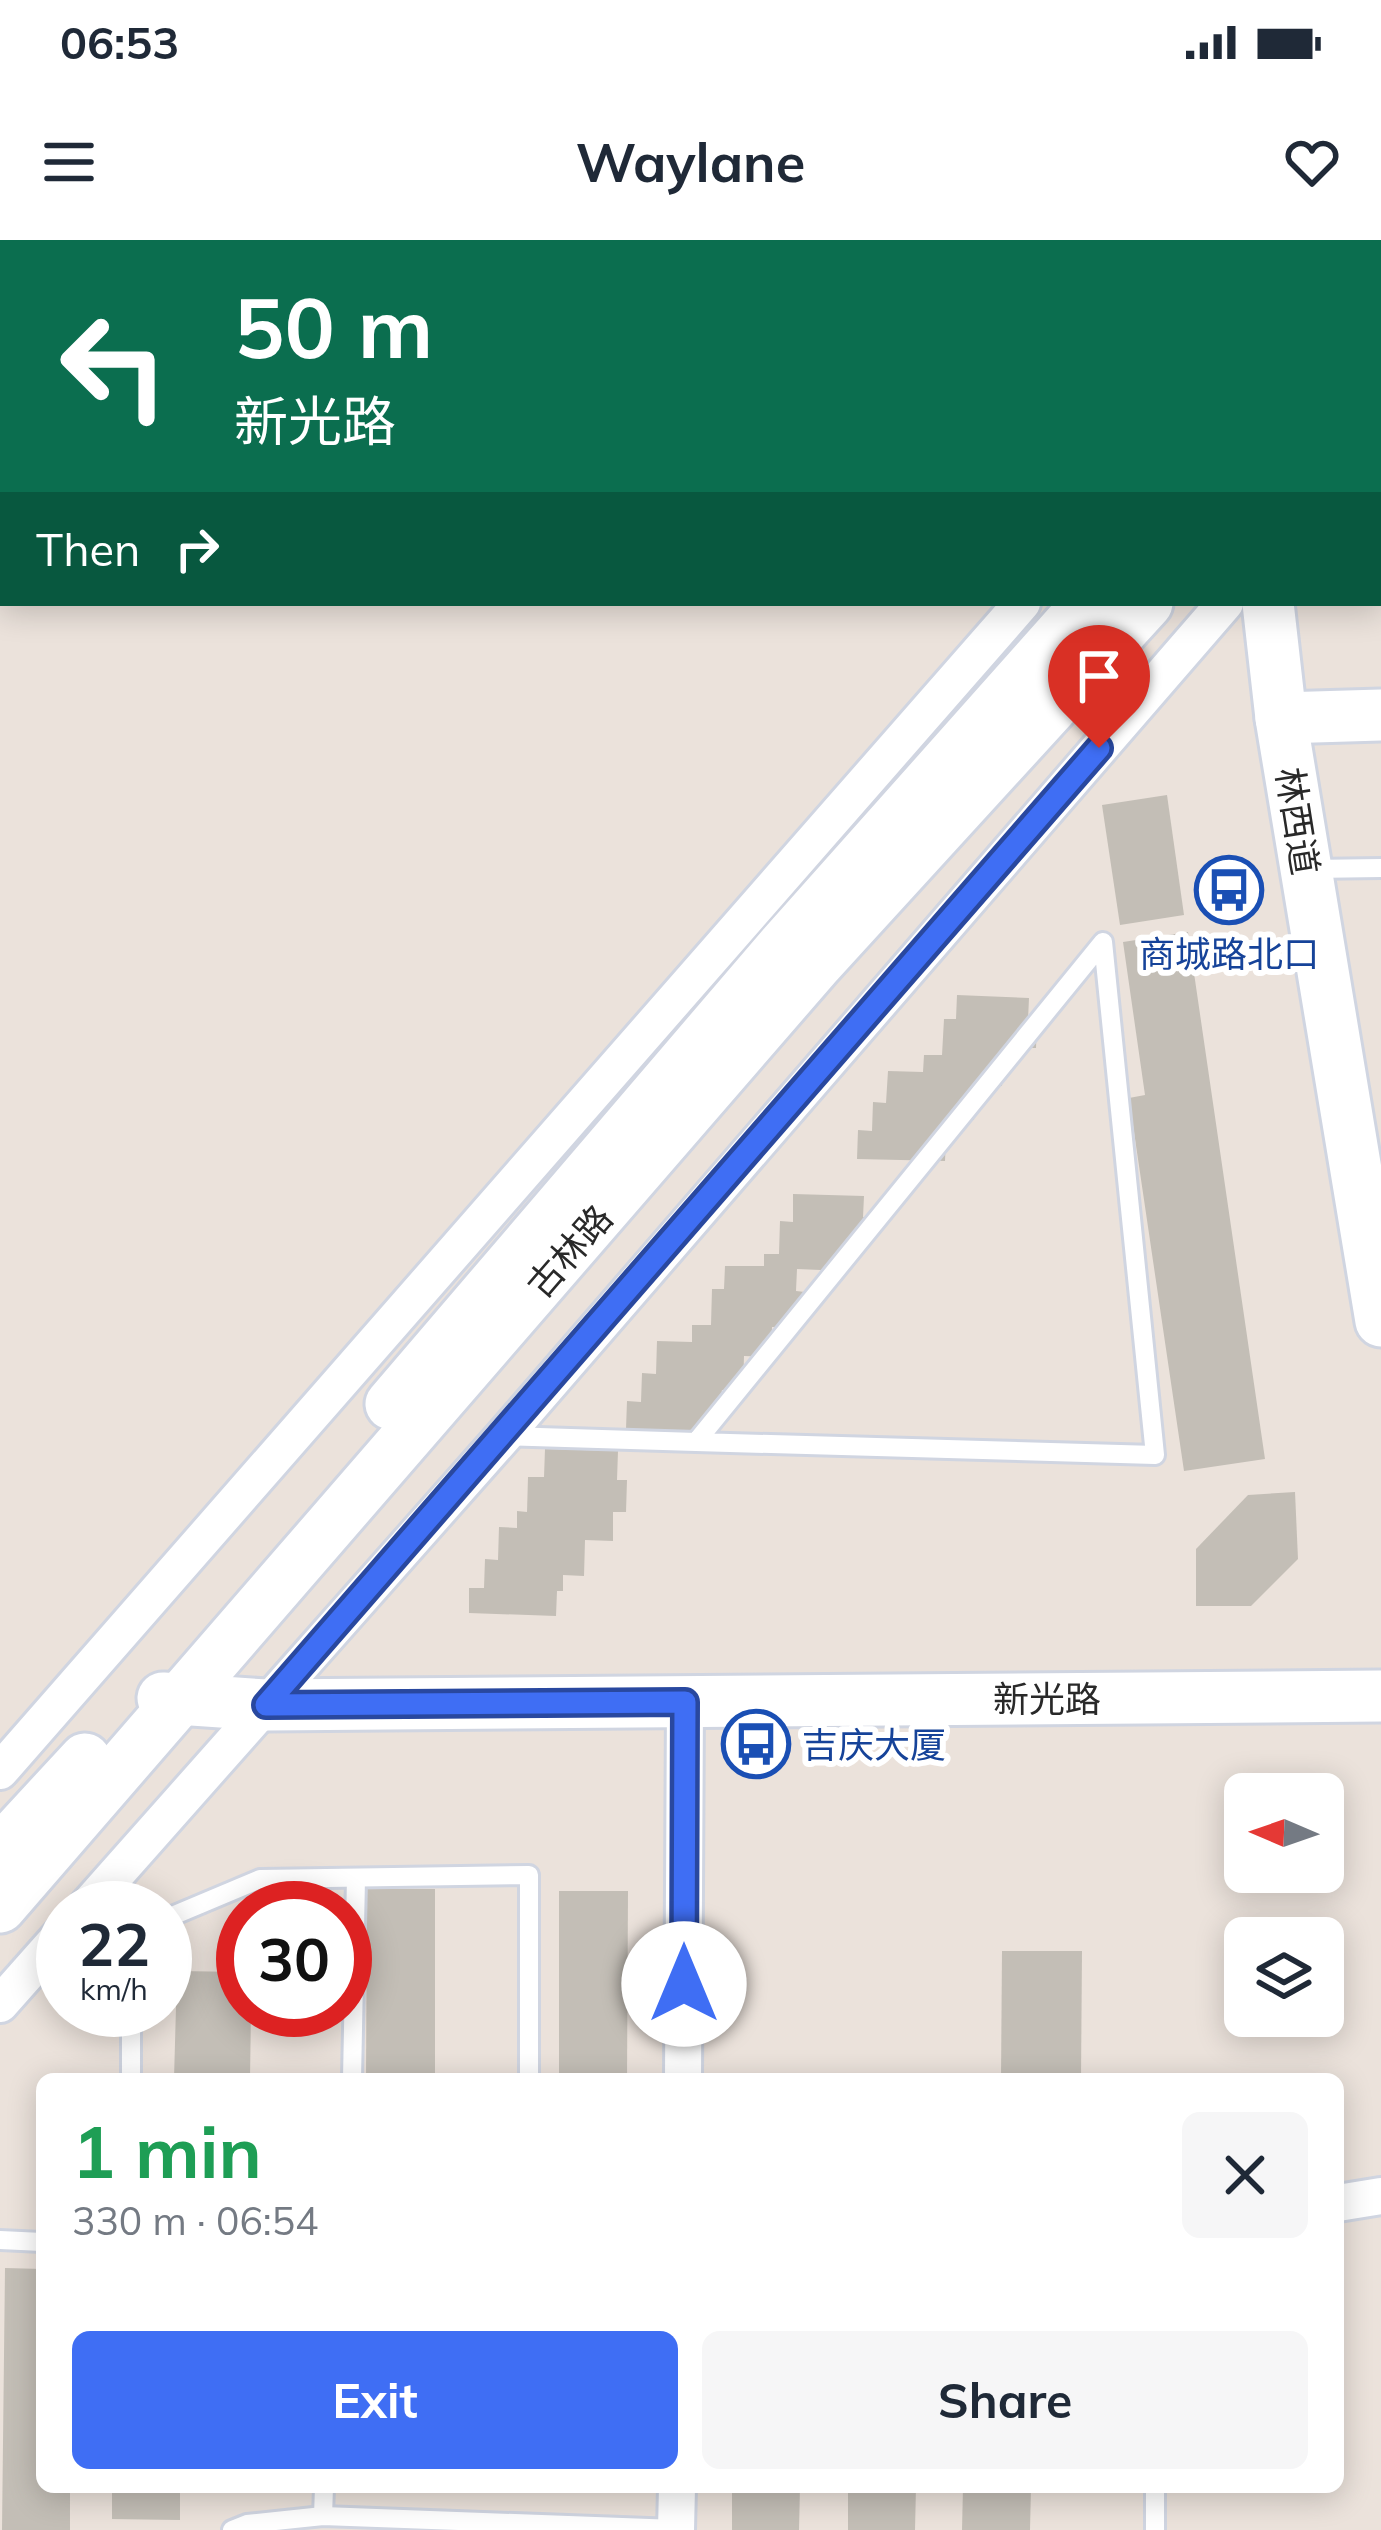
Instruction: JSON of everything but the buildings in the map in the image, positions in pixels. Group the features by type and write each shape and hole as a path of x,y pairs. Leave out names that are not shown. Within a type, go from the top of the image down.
{"main road":[{"name":"古林路","path":"0,1906 162,1698 781,948 1085,606"},
{"name":"古林路","path":"0,1851 162,1698 816,965 1144,606"},
{"name":"林西道","path":"1268,606 1281,718 1381,1322"},
{"path":"1281,718 1381,715"},
{"name":"新光路","path":"162,1698 266,1705 1381,1696"}],"street":[{"path":"0,1771 1019,606"},
{"path":"110,1881 504,1436 1222,606"},
{"path":"683,2073 685,1702"},
{"path":"0,2004 36,1964"},
{"path":"1344,2202 1381,2195"},
{"path":"676,2529 677,2493"}],"lane":[{"path":"1306,869 1381,868"},
{"path":"504,1436 696,1442 1155,1455 1103,942 696,1442"},
{"path":"192,1908 260,1879 529,1876 529,2073"},
{"path":"352,2073 356,1878"},
{"path":"131,2037 131,2073"},
{"path":"0,2240 36,2242"},
{"path":"323,2516 324,2493"},
{"path":"1155,2493 1155,2530"},
{"path":"232,2530 323,2516 421,2525 676,2529"}],"place":[{"name":"商城路北口","path":"1229,890"},
{"name":"吉庆大厦","path":"756,1744"}],"route":[{"path":"684,1984 685,1702 266,1705 1099,748"}]}
